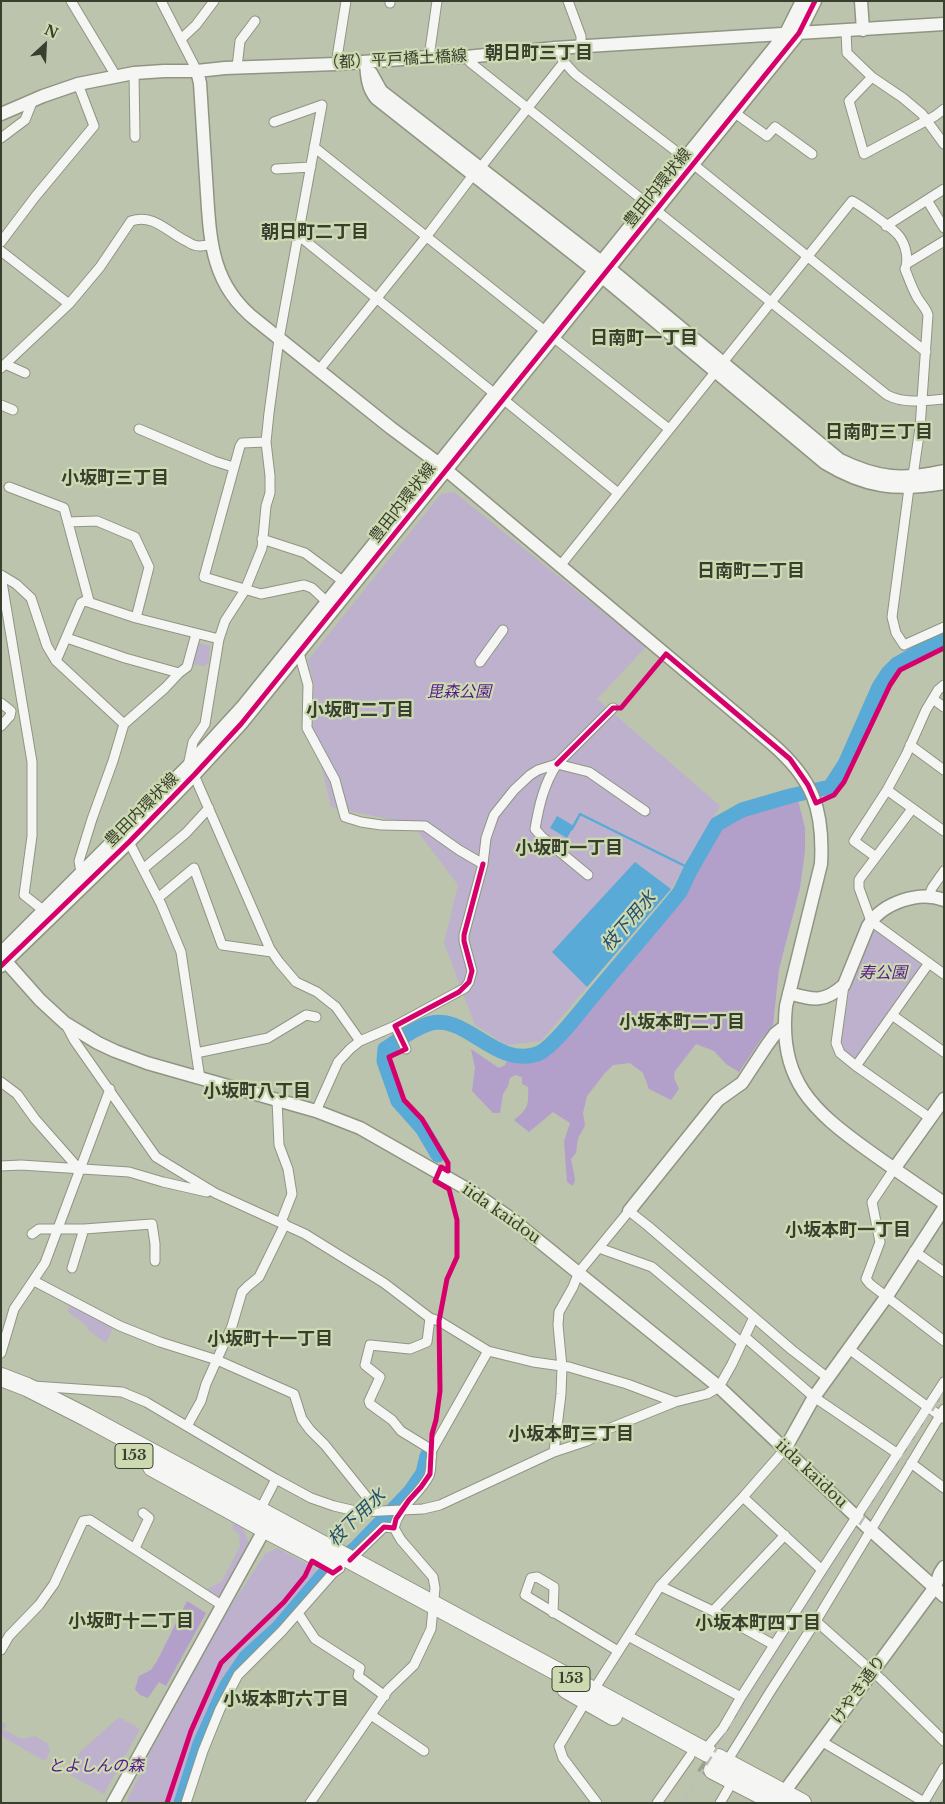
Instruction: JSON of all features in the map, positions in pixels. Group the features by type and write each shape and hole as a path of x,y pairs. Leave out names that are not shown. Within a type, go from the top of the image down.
{"highway":[{"name":"153","path":"1,1377 27,1387 86,1417 265,1520 433,1611 546,1678 590,1696 779,1799 802,1803"},
{"name":"153","path":"1,1388 265,1520"}],"street":[{"path":"70,1 116,76"},
{"path":"161,1 197,72 200,83 211,245 218,270 231,295 249,315 441,467 790,759 816,803 822,842 821,864 807,927 789,993 784,1027 789,1064 805,1096 836,1128 944,1204"},
{"path":"181,39 196,25 214,1"},
{"path":"336,64 346,1"},
{"path":"429,57 437,1"},
{"path":"568,1 581,36 581,46"},
{"name":"豊田内環状線","path":"2,959 129,842 191,771 327,602 499,397 601,269 653,208 786,33 802,1"},
{"name":"豊田内環状線","path":"689,161 735,113 799,33 815,1"},
{"path":"861,1 862,30"},
{"path":"236,67 240,41 255,20"},
{"name":"（都）平戸橋土橋線","path":"1,114 78,84 116,76 164,71 197,72 236,67 336,64 429,57 466,57 581,46 944,24"},
{"path":"846,31 847,52 872,77 903,98 928,120 944,144"},
{"path":"555,48 575,74 689,161 926,352"},
{"path":"466,57 471,63 887,395 895,399 922,402 944,399"},
{"path":"366,62 382,91 477,171 719,366 818,457 840,472 872,484 944,483"},
{"path":"319,370 564,62"},
{"path":"134,74 135,137"},
{"path":"872,77 849,101 864,154 928,120 944,109"},
{"path":"1,242 35,197 94,126 78,84"},
{"path":"1,138 25,120 33,100"},
{"path":"274,122 322,105 280,339 266,442 270,494 262,548 245,590 225,621 219,639 205,724 193,742 191,771 272,952 296,982 317,992 342,1013 360,1041"},
{"path":"735,113 767,136 775,127 812,154"},
{"path":"314,147 669,429"},
{"path":"276,169 310,167"},
{"path":"886,226 944,189"},
{"path":"927,200 944,228"},
{"path":"560,566 852,201 900,237 907,255 908,264"},
{"path":"25,373 3,366 68,304 100,267 131,221 139,218 148,219 177,237 197,246 211,245"},
{"path":"298,235 618,493"},
{"path":"944,241 908,264 905,270 918,299 928,315 920,428 893,597 892,617 896,633 904,645 944,627"},
{"path":"1,251 68,304"},
{"path":"1,405 13,410"},
{"path":"139,429 233,467"},
{"path":"266,442 242,443 233,467 204,575 205,579 261,594 304,586 312,588 327,602"},
{"name":"豊田内環状線","path":"2,959 43,910 81,872 241,724 299,653 441,467"},
{"path":"911,482 944,471"},
{"path":"9,487 64,508 89,601"},
{"path":"68,522 97,521 135,537 150,567 136,618"},
{"path":"262,540 305,553 344,582"},
{"path":"1,576 16,584 31,598 48,646 56,662 124,724"},
{"path":"1,576 32,762 32,836 24,895 43,910"},
{"path":"56,662 81,603 85,601 136,618 219,639"},
{"path":"480,662 503,630"},
{"path":"81,872 79,860 114,761 124,724 187,667 196,634"},
{"path":"67,638 98,650 179,673"},
{"path":"299,653 308,685 307,728 335,780 345,817 381,825 425,826 483,864"},
{"path":"876,857 854,841 887,790 932,699 944,685"},
{"path":"932,699 944,707"},
{"path":"1,703 11,711 10,716 1,726"},
{"path":"588,874 542,838 535,829 540,800 550,774 557,764 612,708"},
{"path":"910,745 944,770"},
{"path":"316,1111 338,1062 350,1049 360,1041 395,1027 458,992 469,982 472,971 464,935 483,864 490,825 499,807 530,775 538,770 557,764 589,772 645,811"},
{"path":"887,790 944,832"},
{"path":"143,869 186,833 209,808"},
{"path":"912,809 858,880 858,888 871,921 944,974"},
{"path":"129,842 158,898 181,952 200,1079"},
{"path":"158,898 194,868 222,945 272,952"},
{"path":"929,896 944,870"},
{"path":"930,1118 856,1066 840,1053 836,1043 844,985 871,921 886,908 900,901 929,896 944,900"},
{"name":"iida kaidou","path":"2,959 40,1000 65,1023 115,1052 200,1079 316,1111 360,1128 474,1193 513,1220 579,1272 719,1387 871,1530 941,1588"},
{"path":"856,1066 928,963"},
{"path":"789,993 818,1000 829,996 844,985"},
{"path":"892,1015 944,1052"},
{"path":"196,1053 268,1038 306,1016 316,1017"},
{"path":"65,1023 74,1040 156,1157 215,1193 305,1234 359,1266 430,1318 439,1320 488,1351 569,1367 627,1384 675,1402"},
{"path":"395,1027 406,1048"},
{"path":"554,1452 561,1394 562,1367 558,1325 559,1312 579,1272 718,1100 742,1082 775,1034 784,1027"},
{"path":"1,1082 17,1094 35,1119 79,1169"},
{"path":"1,1352 14,1310 45,1263 110,1089"},
{"path":"944,1099 872,1202 880,1242 866,1279 944,1341"},
{"path":"187,1426 201,1401 232,1326 242,1292 260,1277 283,1223 292,1194 288,1169 279,1145 277,1100"},
{"path":"1,1166 21,1165 129,1172 163,1182 215,1193"},
{"path":"597,1803 563,1758 558,1746 660,1586 785,1449 814,1397 886,1296 944,1208"},
{"path":"629,1211 828,1378"},
{"path":"32,1234 40,1229 84,1229 152,1224 155,1261"},
{"path":"72,1268 84,1229"},
{"path":"599,1248 652,1267 814,1397 898,1454"},
{"path":"914,1252 944,1272"},
{"path":"34,1281 120,1326 160,1342 217,1360 294,1394 302,1419 310,1430 382,1511"},
{"path":"27,1387 39,1386 122,1392 146,1402 311,1498 360,1512 423,1510 440,1505 554,1452 587,1441 608,1429 675,1402 707,1394 719,1387 754,1317"},
{"path":"430,1318 427,1342 410,1349 370,1346 365,1365 380,1378 369,1401 370,1404 392,1420 401,1432 431,1449"},
{"path":"657,1803 712,1762 770,1692 816,1621 942,1414 849,1349"},
{"path":"310,1803 388,1690 414,1665 431,1630 435,1588 433,1577 401,1540 394,1528 396,1519 430,1474 431,1449 488,1351"},
{"path":"720,1803 712,1762 723,1728 774,1645 944,1382"},
{"path":"62,1406 70,1388"},
{"path":"911,1463 944,1488"},
{"path":"113,1803 223,1606 265,1520 276,1479"},
{"path":"743,1497 822,1570"},
{"path":"135,1548 150,1518 143,1513"},
{"path":"1,1650 9,1636 39,1605 54,1584 83,1521 90,1520 223,1606"},
{"path":"186,1803 203,1751 220,1709 238,1675 298,1613 333,1573 340,1561 384,1527 394,1528"},
{"path":"713,1611 784,1535"},
{"name":"けやき通り","path":"779,1799 872,1672 941,1588 940,1573 944,1567"},
{"path":"660,1586 713,1611 774,1645"},
{"path":"298,1613 315,1639 360,1668 358,1676 385,1696"},
{"path":"553,1613 618,1651"},
{"path":"816,1621 944,1741"},
{"path":"628,1636 741,1698"},
{"path":"371,1716 424,1751"},
{"path":"822,1740 924,1802 944,1768"}],"green space":[{"name":"毘森公園","path":"454,492 646,647 597,699 720,806 671,889 541,1041 506,1045 475,1025 444,943 458,885 412,824 331,807 313,730 314,683 308,660 441,494"},
{"path":"198,643 210,646 209,663 204,666 192,664"},
{"name":"寿公園","path":"876,930 917,960 921,966 856,1059 843,1049 841,1035 851,982 871,931"},
{"path":"72,1303 114,1326 106,1343 67,1311"},
{"path":"234,1523 241,1524 249,1543 219,1599 206,1590 222,1581 240,1546 239,1534 232,1528"},
{"path":"277,1548 322,1572 273,1628 250,1647 231,1669 205,1716 175,1803 126,1803 154,1745 225,1615 265,1554"},
{"name":"とよしんの森","path":"119,1717 140,1729 104,1794 67,1773 80,1752"},
{"path":"1,1722 6,1724 4,1730 22,1739 35,1736 48,1744 50,1751 45,1761 1,1736"}],"shaded area":[{"path":"798,800 805,828 805,851 800,888 779,969 773,1025 761,1039 739,1072 726,1064 714,1051 696,1044 675,1071 674,1078 679,1089 671,1100 649,1089 643,1073 630,1063 613,1065 587,1096 583,1113 585,1126 578,1138 576,1153 571,1159 575,1180 573,1186 567,1182 564,1141 570,1123 553,1112 529,1132 514,1120 527,1106 528,1098 528,1087 522,1084 522,1077 515,1075 510,1078 503,1094 500,1113 493,1113 472,1091 475,1068 471,1049 499,1068 505,1065 507,1060 528,1059 547,1052 684,896 722,827 743,815"},
{"path":"187,1601 206,1613 166,1686 159,1682 148,1698 140,1695 135,1689 139,1676 151,1670 157,1661"}],"water":[{"path":"557,816 574,826 567,838 550,828"},
{"path":"635,862 671,889 587,987 552,952"}],"waterway":[{"name":"枝下用水","path":"438,1155 422,1128 398,1101 384,1061 385,1049 422,1026 442,1022 468,1032 507,1054 522,1056 537,1054 543,1051 566,1028 680,892 717,824 742,810 830,787 845,764 879,687 888,673 897,664 944,638"},
{"path":"572,829 580,814 691,869"},
{"name":"枝下用水","path":"181,1803 200,1744 227,1685 246,1657 278,1628 323,1575 356,1548 410,1492 423,1473 427,1456"}],"tunnel":[{"path":"702,1763 713,1770"}],"railway":[{"path":"682,1803 944,1392"}],"cycle path":[{"path":"1,966 129,842 241,724 799,33 815,1"},
{"path":"557,764 613,708 621,708 666,654 790,759 808,785 816,803 834,795 844,782 890,685 900,670 944,648"},
{"path":"448,1171 448,1163 422,1119 404,1100 389,1057 406,1049 395,1026 459,992 469,982 472,971 464,935 483,864"},
{"path":"350,1560 384,1527 394,1528 396,1519 430,1474 432,1434 440,1391 439,1321 447,1279 457,1257 457,1220 449,1189 435,1181 441,1167 448,1171"},
{"path":"167,1803 191,1731 221,1663 284,1602 305,1576 312,1561 333,1573 340,1568"}],"district":[{"name":"朝日町三丁目","path":"539,54"},
{"name":"朝日町二丁目","path":"315,233"},
{"name":"日南町一丁目","path":"644,339"},
{"name":"日南町三丁目","path":"879,433"},
{"name":"小坂町三丁目","path":"115,479"},
{"name":"日南町二丁目","path":"751,572"},
{"name":"小坂町二丁目","path":"360,711"},
{"name":"小坂町一丁目","path":"569,849"},
{"name":"小坂本町二丁目","path":"682,1023"},
{"name":"小坂町八丁目","path":"257,1092"},
{"name":"小坂本町一丁目","path":"848,1231"},
{"name":"小坂町十一丁目","path":"270,1340"},
{"name":"小坂本町三丁目","path":"571,1435"},
{"name":"小坂町十二丁目","path":"131,1622"},
{"name":"小坂本町四丁目","path":"758,1624"},
{"name":"小坂本町六丁目","path":"286,1700"}]}
